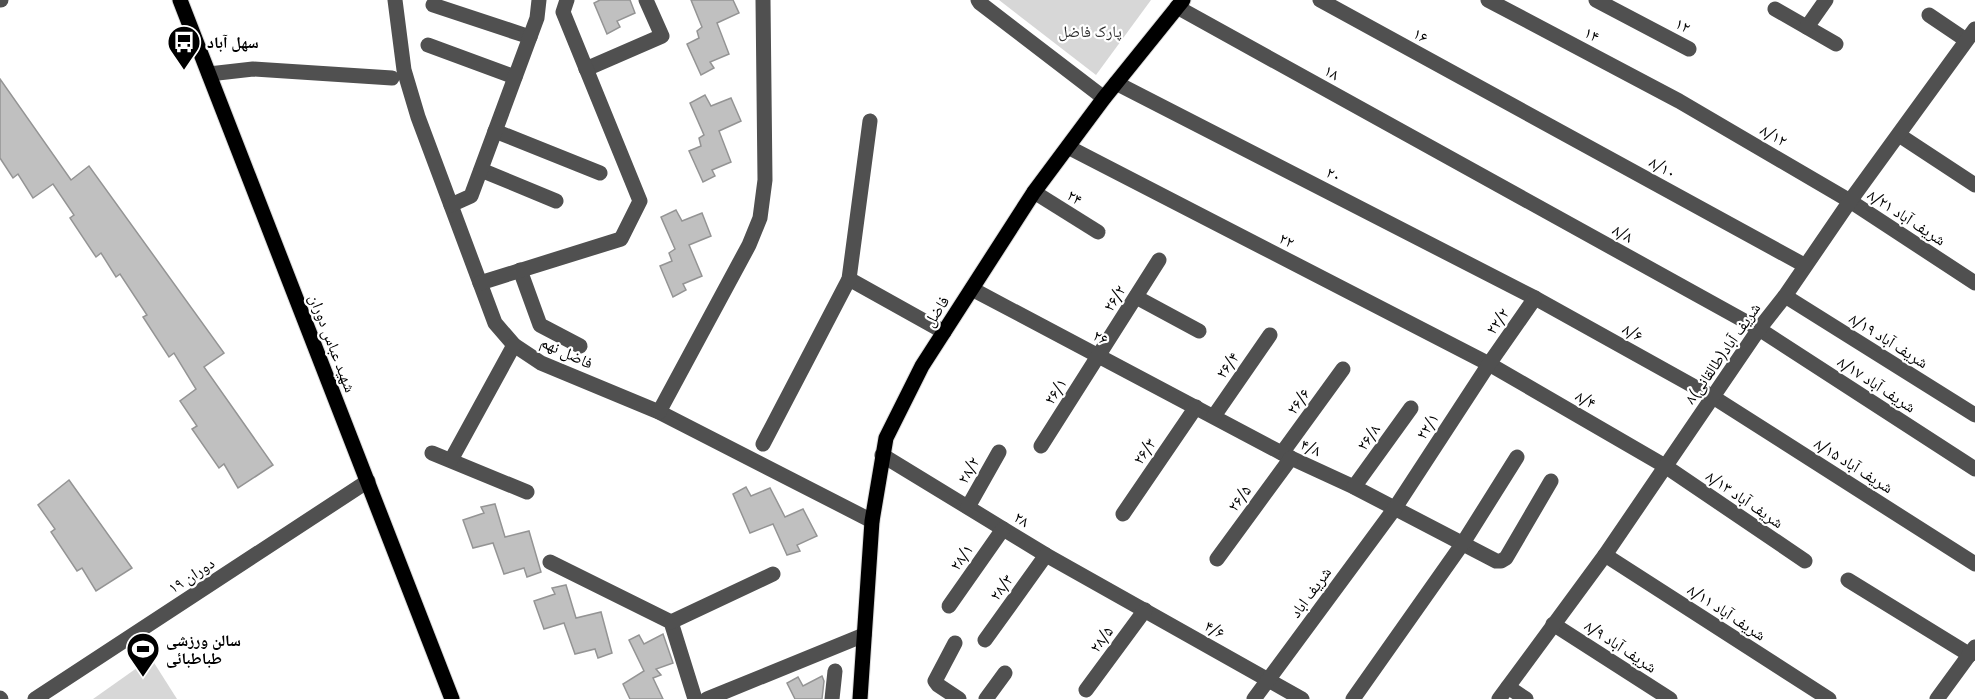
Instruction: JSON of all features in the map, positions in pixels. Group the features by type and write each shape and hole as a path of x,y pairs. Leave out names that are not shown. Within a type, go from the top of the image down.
{"main road":[{"name":"شهید عباس دوران","path":"180,0 452,699"},
{"name":"فاضل","path":"860,699 872,521 886,438 922,366 1034,192 1180,3"}],"street":[{"name":"فاضل نهم","path":"395,0 406,77 418,117 495,323 514,345 541,363 659,412 872,521"},
{"path":"451,205 471,195 537,18 539,0"},
{"path":"480,283 621,239 640,201 563,12 567,0"},
{"path":"586,69 662,36 646,0"},
{"path":"659,412 749,245 760,218 765,180 763,0"},
{"path":"978,0 1104,99"},
{"name":"۱۶","path":"1320,0 1504,101"},
{"name":"۱۴","path":"1488,0 1679,100"},
{"name":"۱۲","path":"1596,0 1689,49"},
{"path":"1807,27 1826,0"},
{"name":"۱۸","path":"1180,3 1469,169"},
{"path":"433,5 530,37"},
{"path":"1775,9 1836,44"},
{"path":"1929,15 1972,34"},
{"name":"۸شریف آباد(طالقانی)","path":"1503,693 1605,555 1759,329 1785,296 1804,265 1972,34"},
{"path":"428,45 515,77"},
{"path":"209,74 253,69 392,78"},
{"name":"۲۰","path":"1116,83 1535,298"},
{"name":"۸/۱۲","path":"1679,100 1850,201"},
{"name":"۸/۱۰","path":"1504,101 1804,265"},
{"path":"763,444 849,279 870,121"},
{"path":"495,131 600,173"},
{"path":"1899,135 1975,185"},
{"name":"۲۲","path":"1068,147 1489,364"},
{"name":"۸/۸","path":"1469,169 1759,329"},
{"path":"481,170 556,201"},
{"name":"۲۴","path":"1034,192 1098,232"},
{"name":"شریف آباد ۸/۲۱","path":"1850,201 1975,283"},
{"name":"۲۶/۲","path":"1099,356 1159,260"},
{"path":"520,270 540,325 580,346"},
{"path":"849,279 944,332"},
{"name":"۲۶","path":"972,289 1214,416"},
{"name":"شریف آباد ۸/۱۹","path":"1785,296 1975,415"},
{"path":"1136,297 1199,331"},
{"name":"۲۲/۲","path":"1489,364 1535,298"},
{"name":"۸/۶","path":"1535,298 1713,397"},
{"name":"شریف آباد ۸/۱۷","path":"1759,329 1975,469"},
{"name":"۲۶/۴","path":"1214,416 1270,335"},
{"path":"451,460 514,345"},
{"name":"۲۶/۱","path":"1041,446 1099,356"},
{"name":"۸/۴","path":"1489,364 1665,466"},
{"name":"۲۲/۱","path":"1395,508 1489,364"},
{"name":"۲۶/۶","path":"1287,455 1343,369"},
{"name":"شریف آباد ۸/۱۵","path":"1713,397 1975,564"},
{"name":"۲۶/۳","path":"1123,514 1196,407"},
{"name":"۲۶/۸","path":"1354,487 1411,408"},
{"name":"۴/۸","path":"1214,416 1287,455 1501,561 1506,558 1551,481"},
{"name":"۲۸/۲","path":"968,507 999,452"},
{"path":"432,453 527,492"},
{"name":"۲۸","path":"882,455 1046,555 1145,610"},
{"name":"۲۶/۵","path":"1217,559 1287,455"},
{"path":"1353,699 1463,543 1516,457"},
{"name":"شریف آباد ۸/۱۳","path":"1665,466 1805,561"},
{"name":"دوران ۱۹","path":"35,699 368,481"},
{"name":"شریف اباد","path":"1254,699 1395,508"},
{"name":"۲۸/۱","path":"949,606 1003,529"},
{"name":"۲۸/۳","path":"985,640 1046,555"},
{"name":"شریف آباد ۸/۱۱","path":"1605,555 1829,699"},
{"path":"550,562 671,622 695,699"},
{"path":"671,622 774,574"},
{"path":"1848,580 1972,651 1937,699"},
{"name":"۴/۶","path":"1145,610 1302,699"},
{"name":"۲۸/۵","path":"1086,690 1145,610"},
{"name":"شریف آباد ۸/۹","path":"1553,624 1670,699"},
{"path":"707,699 740,693 864,636"},
{"path":"955,643 935,681 959,699"},
{"path":"832,699 835,671"},
{"path":"986,699 1005,673"},
{"path":"1503,693 1526,699"}],"green space":[{"name":"پارک فاضل","path":"999,0 1151,0 1096,75"},
{"name":"سالن ورزشی طباطبائی","path":"151,658 177,699 93,699"}],"building":[{"path":"600,0 630,0 635,13 617,21 620,27 607,34 594,3"},
{"path":"691,0 733,0 739,13 717,23 729,54 710,62 714,68 701,75 687,44 699,38 697,31 702,27"},
{"path":"0,79 71,180 89,166 224,353 204,367 273,465 238,488 224,464 219,468 192,429 197,426 180,401 196,389 174,353 169,357 143,317 147,315 120,274 116,277 101,253 96,257 70,218 74,215 53,184 33,198 18,174 13,178 0,158"},
{"path":"705,95 711,106 731,98 741,121 719,131 731,162 712,170 715,176 703,182 689,151 701,146 699,138 704,135 690,103"},
{"path":"676,210 682,221 702,213 711,236 689,245 702,276 683,284 686,290 673,297 660,266 672,261 669,253 675,249 661,217"},
{"path":"69,480 132,568 96,591 82,568 77,571 51,532 55,529 38,505"},
{"path":"746,487 751,496 770,488 785,517 803,509 817,536 797,545 800,551 787,555 773,524 750,533 733,494"},
{"path":"495,504 505,537 529,531 541,572 527,577 524,568 504,574 493,543 473,548 463,520 484,513 481,507"},
{"path":"566,585 576,618 601,612 612,653 598,658 595,649 575,654 564,623 544,629 534,601 555,594 552,588"},
{"path":"663,634 673,663 656,669 661,675 653,678 663,699 630,699 623,684 644,671 629,640 639,635 644,644"},
{"path":"822,676 824,681 822,699 795,699 787,683 798,677 803,686"}],"place":[{"name":"سهل آباد","path":"184,71"},
{"name":"سالن ورزشی طباطبائی","path":"143,678"}]}
